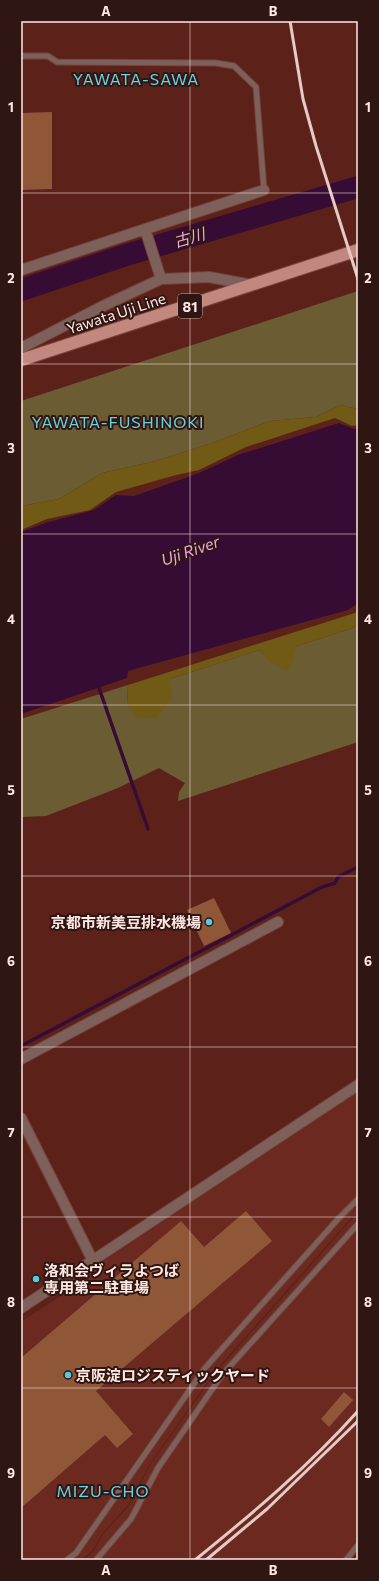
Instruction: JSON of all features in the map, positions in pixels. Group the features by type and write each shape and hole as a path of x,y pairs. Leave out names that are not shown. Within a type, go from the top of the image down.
{"main road":[{"name":"Yawata Uji Line","path":"21,360 358,250"}],"street":[{"path":"21,270 264,190"},
{"path":"145,229 161,279"},
{"path":"21,351 25,346 103,306 161,279 209,277 252,285"},
{"path":"21,1059 278,922"},
{"path":"21,1308 358,1085"},
{"path":"21,1118 93,1261"}],"lane":[{"path":"21,56 48,56 57,62 216,63 234,66 256,86 264,190"},
{"path":"67,1560 76,1553 205,1368 338,1219 358,1199"},
{"path":"96,1560 131,1519 158,1468 222,1375 358,1224"},
{"path":"346,1560 358,1545"}],"shaded area":[{"path":"358,291 358,409 340,405 316,417 270,421 215,442 156,461 102,473 59,499 21,506 21,401"},
{"path":"340,405 358,409 358,425 352,426 335,418 246,447 199,470 116,492 90,510 47,519 21,530 21,506 59,499 102,473 156,461 215,442 270,421 316,417"},
{"path":"358,612 358,625 297,646 289,671 271,663 259,650 170,679 172,699 156,718 137,717 127,704 128,685"},
{"path":"358,625 358,742 178,801 179,792 185,783 159,768 118,788 46,816 21,817 21,719 128,685 127,704 170,679 259,650 272,663 297,646"},
{"path":"358,1092 358,1214 352,1217 216,1370 151,1462 127,1506 102,1534 92,1551 81,1560 21,1560 21,1322 88,1278 90,1270"},
{"path":"358,1215 358,1551 351,1560 84,1560 93,1552 103,1534 128,1507 152,1462 217,1371 353,1218"}],"water":[{"name":"Uji River","path":"339,423 354,429 358,428 358,603 348,610 128,671 127,678 21,714 21,532 45,523 94,510 116,495 134,496 199,473 238,455"}],"building":[{"path":"52,112 52,189 21,190 21,113"},
{"name":"京都市新美豆排水機場","path":"214,898 231,933 204,946 187,910"},
{"name":"京阪淀ロジスティックヤード","path":"246,1211 272,1241 96,1391 133,1434 117,1448 105,1435 21,1508 21,1358 181,1221 204,1247"},
{"path":"344,1392 353,1400 329,1427 321,1419"}],"waterway":[{"name":"古川","path":"21,290 126,255 358,187"},
{"path":"98,685 148,829"},
{"path":"21,1046 322,887 335,883 338,877 358,867"}],"railway":[{"path":"290,21 303,99 316,146 358,279"},
{"path":"195,1560 280,1489 320,1451 358,1411"},
{"path":"206,1560 267,1509 358,1421"}],"place":[{"name":"京都市新美豆排水機場","path":"209,922"},
{"name":"洛和会ヴィラよつば 専用第二駐車場","path":"36,1279"},
{"name":"京阪淀ロジスティックヤード","path":"68,1375"}],"district":[{"name":"YAWATA-SAWA","path":"136,78"},
{"name":"YAWATA-FUSHINOKI","path":"118,421"},
{"name":"MIZU-CHO","path":"103,1490"}]}
